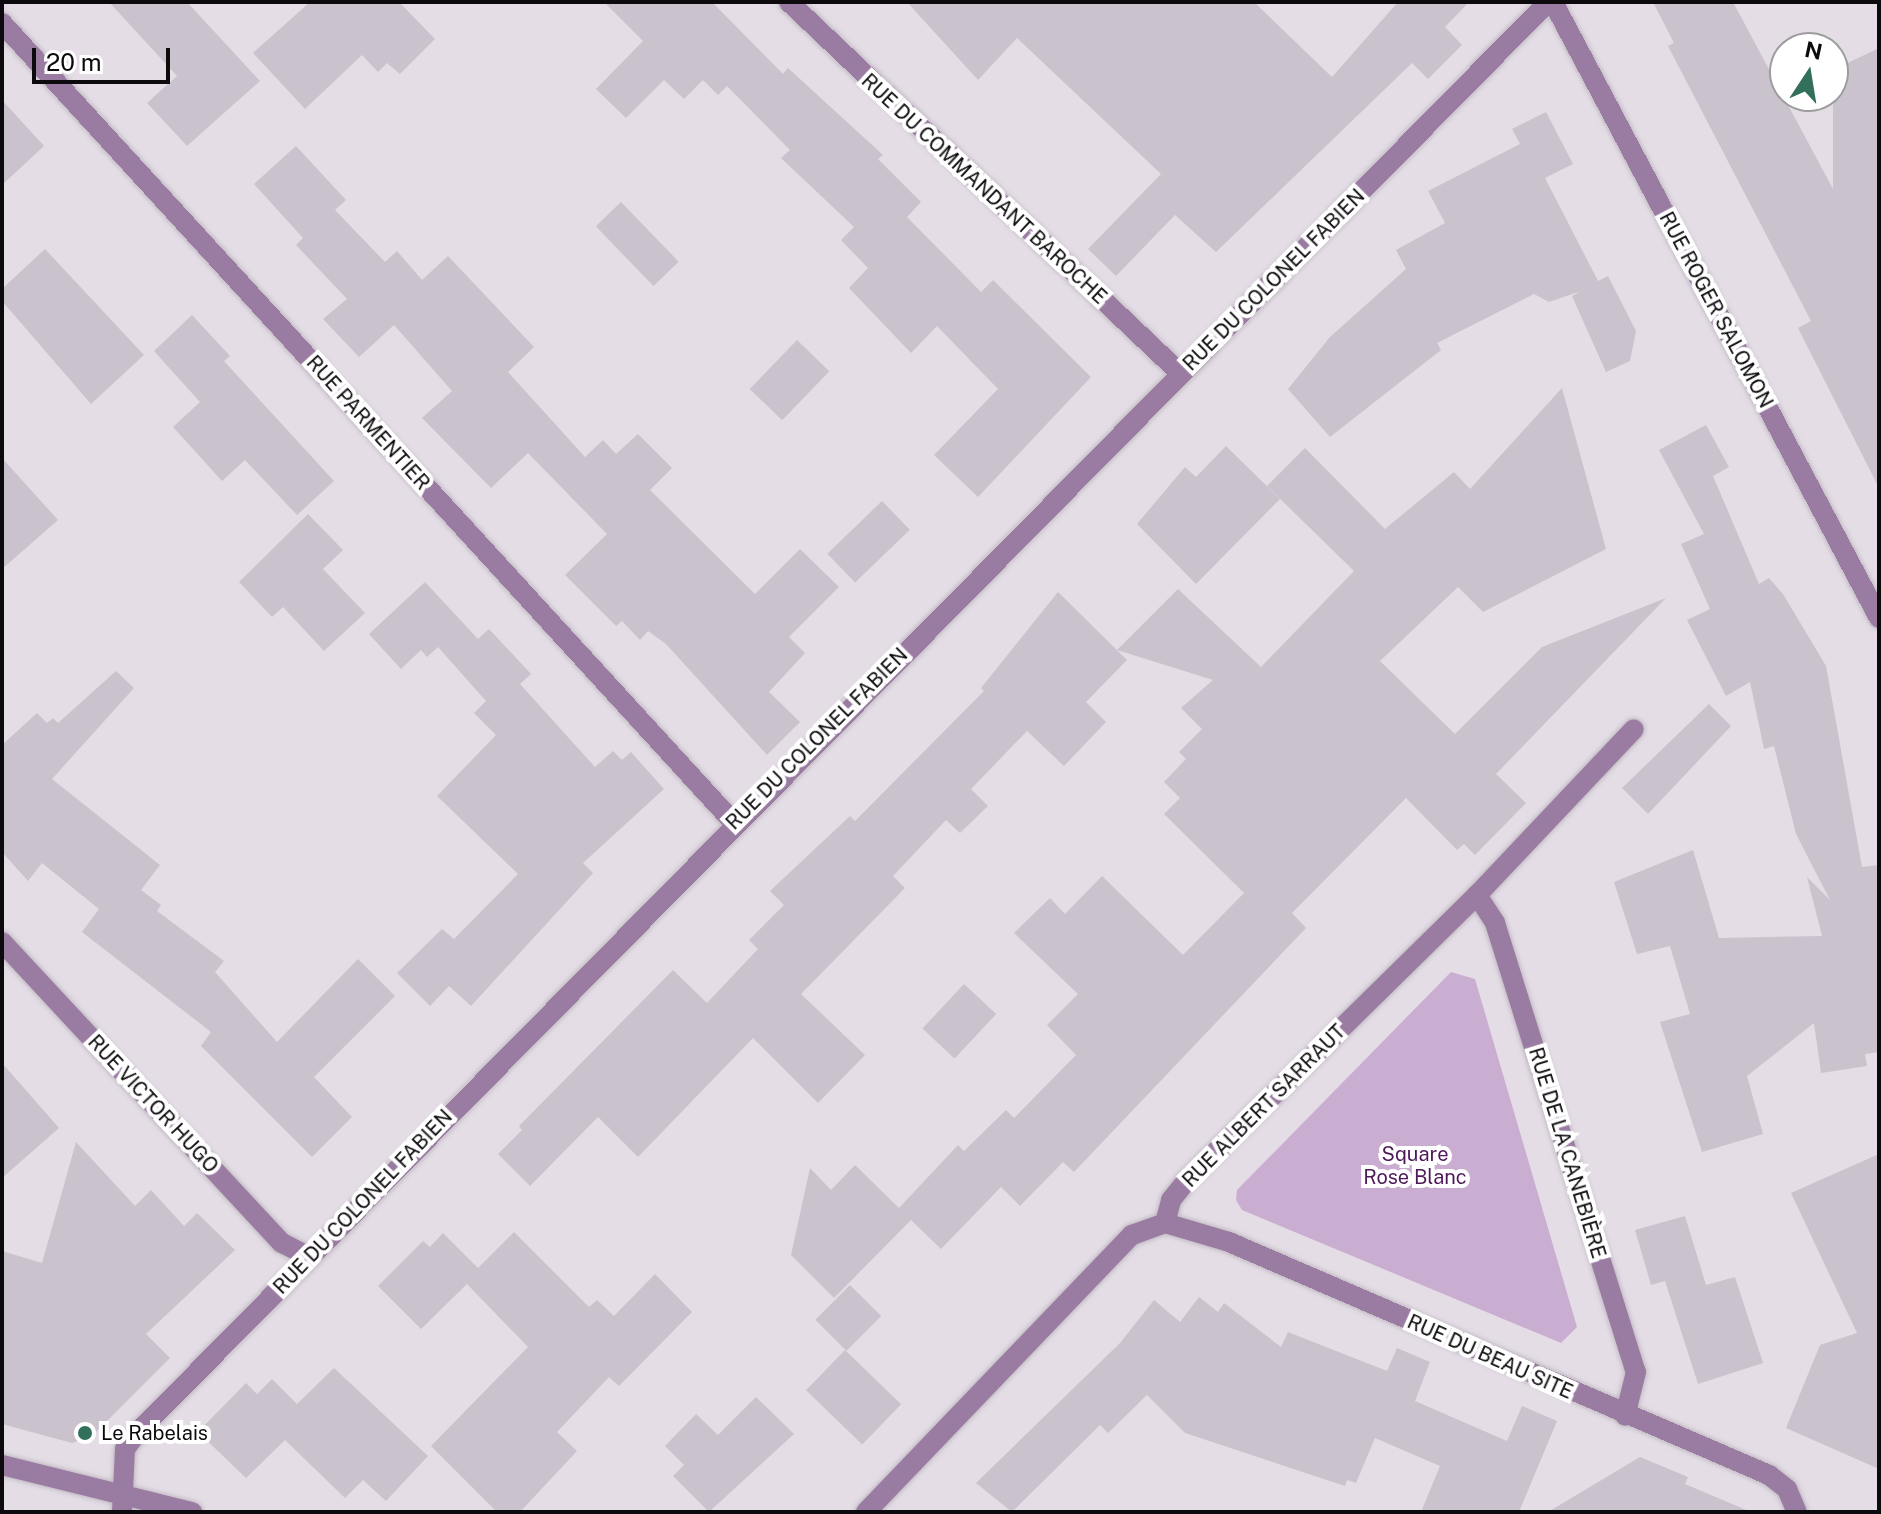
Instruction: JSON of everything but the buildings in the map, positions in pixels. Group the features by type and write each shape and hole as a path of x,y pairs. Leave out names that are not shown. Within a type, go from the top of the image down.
{"street":[{"name":"RUE DU COMMANDANT BAROCHE","path":"789,2 1181,374"},
{"name":"RUE DU COLONEL FABIEN","path":"122,1504 131,1441 734,823 1550,2"},
{"name":"RUE ROGER SALOMON","path":"1550,2 1879,618"},
{"name":"RUE PARMENTIER","path":"2,23 734,823"},
{"name":"RUE ALBERT SARRAUT","path":"1165,1223 1171,1200 1187,1180 1477,895 1634,729"},
{"name":"RUE DE LA CANEBIÈRE","path":"1477,895 1495,923 1636,1372 1625,1416"},
{"name":"RUE VICTOR HUGO","path":"2,942 282,1243 309,1257"},
{"name":"RUE DU BEAU SITE","path":"1165,1223 1229,1242 1625,1416 1769,1475 1787,1489 1797,1512"},
{"path":"866,1512 1132,1235 1165,1223"},
{"path":"2,1465 122,1504 192,1512"}],"green space":[{"name":"Square Rose Blanc","path":"1451,972 1475,979 1577,1327 1561,1343 1242,1210 1236,1200 1237,1190"}],"place":[{"name":"Le Rabelais","path":"85,1433"}]}
